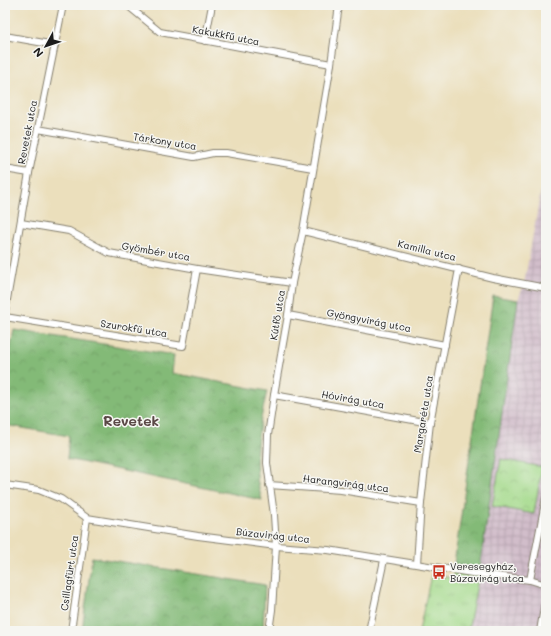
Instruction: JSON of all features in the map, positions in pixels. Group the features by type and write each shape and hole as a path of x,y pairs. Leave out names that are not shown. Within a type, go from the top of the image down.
{"street":[{"name":"Revetek utca","path":"5,311 29,173 63,5"},
{"name":"Kakukkfű utca","path":"127,5 160,32 331,64"},
{"path":"205,41 212,5"},
{"name":"Kútfő utca","path":"269,631 272,610 276,546 274,515 267,463 268,434 340,5"},
{"path":"5,36 54,45"},
{"name":"Tárkony utca","path":"38,129 194,157 213,153 226,154 313,168"},
{"path":"5,169 29,173"},
{"name":"Gyömbér utca","path":"21,223 69,231 109,253 292,284"},
{"name":"Kamilla utca","path":"303,231 493,278 546,288"},
{"name":"Szurokfű utca","path":"5,317 183,346 197,269"},
{"name":"Margaréta utca","path":"417,564 421,503 430,423 459,269"},
{"name":"Gyöngyvirág utca","path":"288,315 445,345"},
{"name":"Hóvirág utca","path":"274,394 430,423"},
{"name":"Búzavirág utca","path":"5,485 39,490 61,499 87,518 198,536 276,546 328,550 472,574 530,580 546,585"},
{"name":"Harangvirág utca","path":"269,485 341,490 421,503"},
{"path":"530,580 546,498"},
{"name":"Csillagfürt utca","path":"71,631 87,518"},
{"path":"369,631 384,560"},
{"path":"540,631 546,597"}],"shaded area":[{"path":"546,163 546,631 468,631 480,569 518,300 524,284"}],"green space":[{"path":"493,296 518,300 480,569 454,564"},
{"path":"14,330 174,355 172,373 267,391 262,412 256,454 258,481 262,500 67,459 69,436 5,425 5,376"},
{"path":"501,459 542,467 534,514 492,506"},
{"path":"92,557 265,585 263,631 82,631"},
{"path":"454,564 480,569 468,631 419,631 431,575 453,578"}],"place":[{"name":"Veresegyház, Búzavirág utca","path":"439,572"}],"district":[{"name":"Revetek","path":"131,420"}]}
